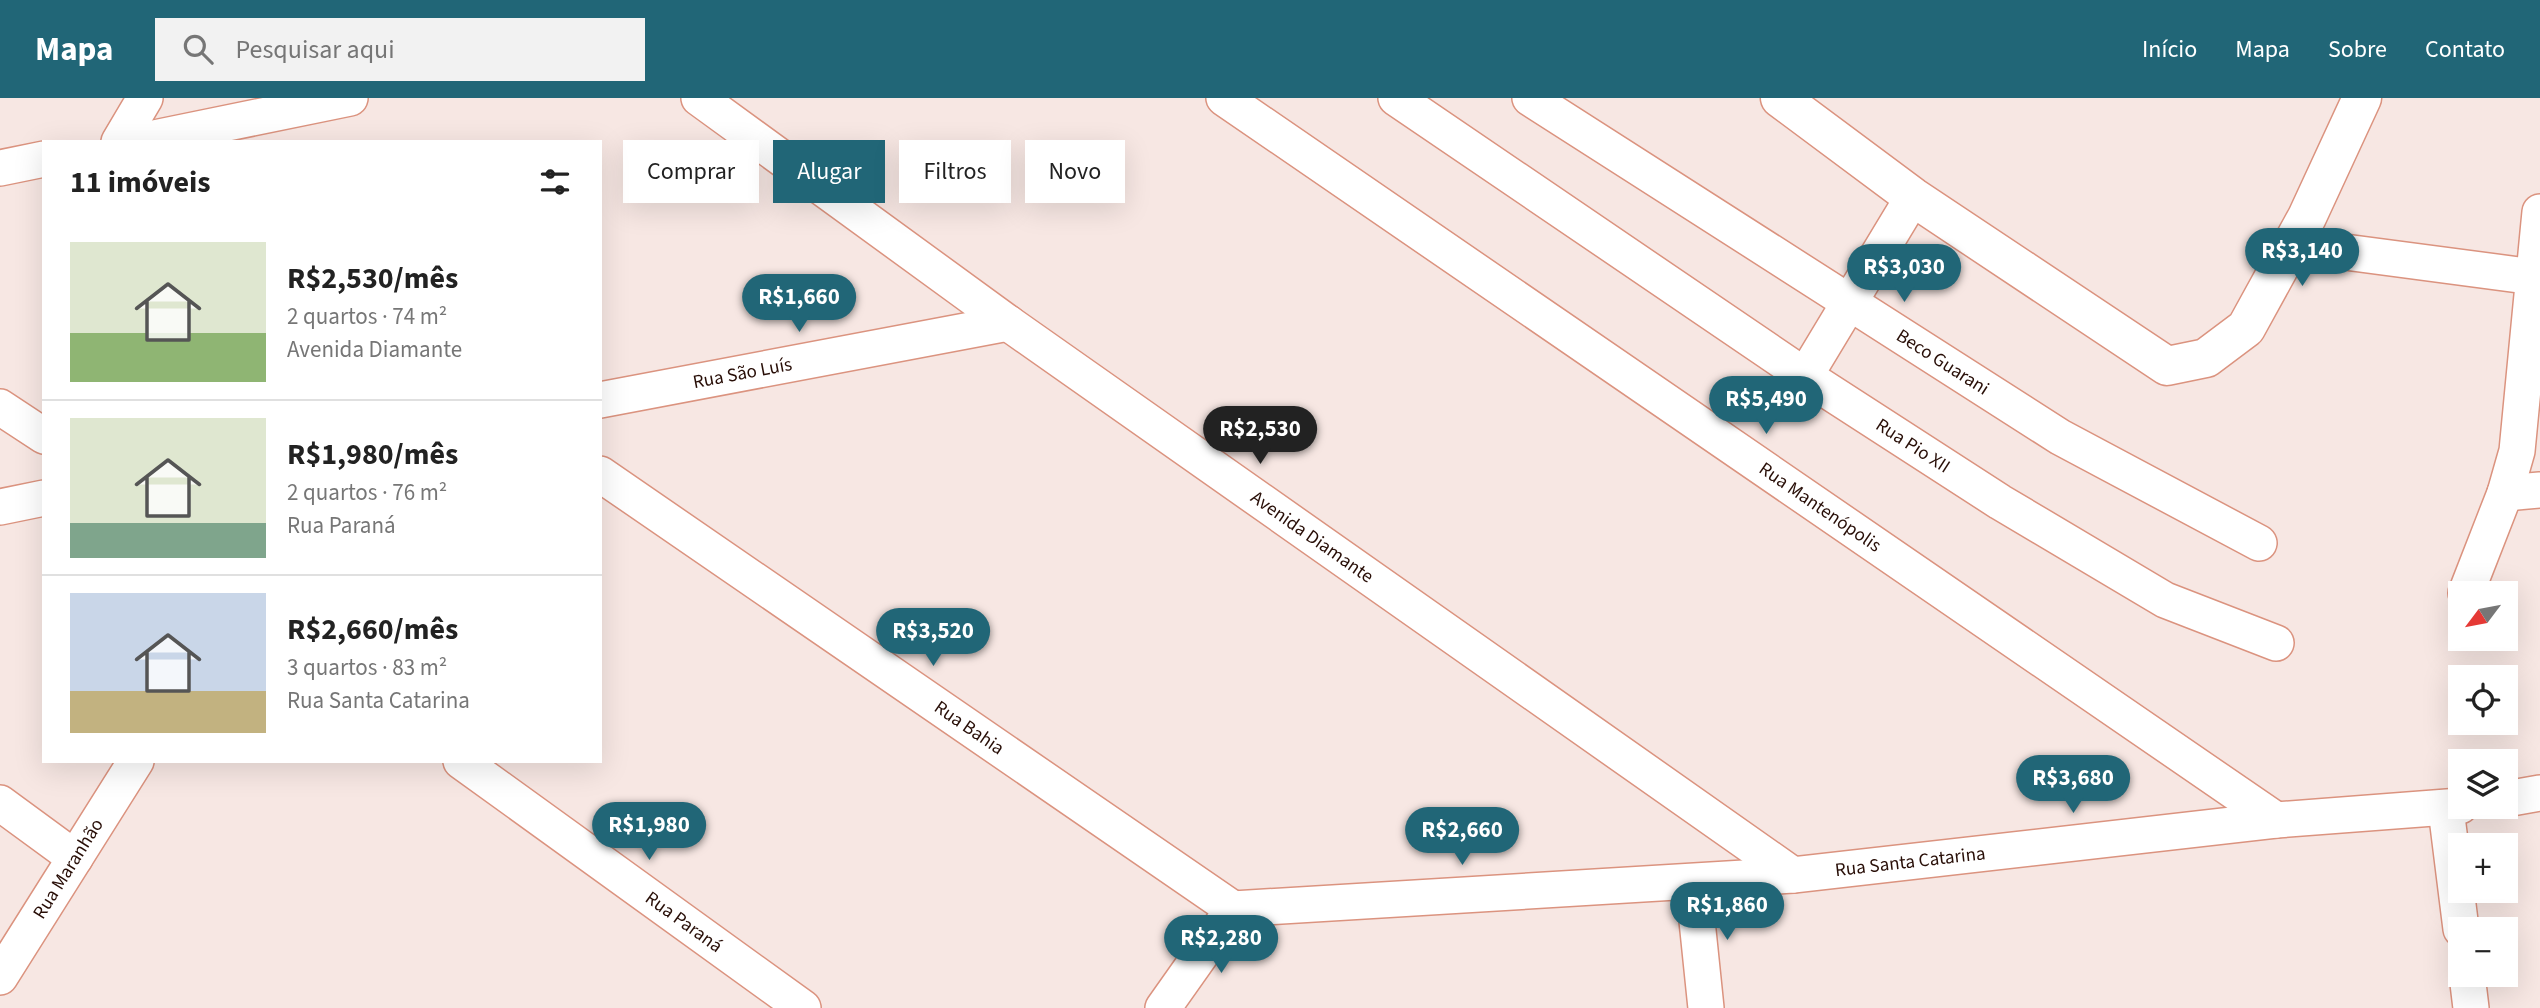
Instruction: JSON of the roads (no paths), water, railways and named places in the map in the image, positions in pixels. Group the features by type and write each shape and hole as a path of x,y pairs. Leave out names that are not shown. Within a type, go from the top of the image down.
{"street":[{"path":"120,140 145,98"},
{"path":"145,140 350,98"},
{"name":"Avenida Diamante","path":"699,98 1009,323 1793,875"},
{"name":"Rua Mantenópolis","path":"1224,98 2276,820"},
{"name":"Rua Pio XII","path":"1396,98 1805,376 2000,502 2165,600 2276,643"},
{"name":"Beco Guarani","path":"1530,98 2060,437 2259,543"},
{"path":"1780,98 1913,197 2167,366 2206,358 2246,328 2292,245 2348,104"},
{"path":"0,168 42,159"},
{"path":"1805,376 1913,197"},
{"path":"2471,581 2505,493 2517,451 2540,212"},
{"path":"2292,245 2534,277"},
{"name":"Rua São Luís","path":"602,400 1009,323"},
{"path":"0,407 42,435"},
{"name":"Rua Bahia","path":"602,475 1233,909"},
{"path":"2505,493 2540,490"},
{"path":"0,507 42,498"},
{"name":"Rua Maranhão","path":"0,977 135,763"},
{"name":"Rua Paraná","path":"464,763 803,1008"},
{"path":"2518,797 2540,793"},
{"path":"0,803 75,858"},
{"name":"Rua Santa Catarina","path":"1233,909 1793,875 2276,820 2448,808"},
{"path":"2454,819 2460,917"},
{"path":"1693,882 1706,1008"},
{"path":"1163,1008 1233,909"},
{"path":"2468,987 2471,1008"}]}
